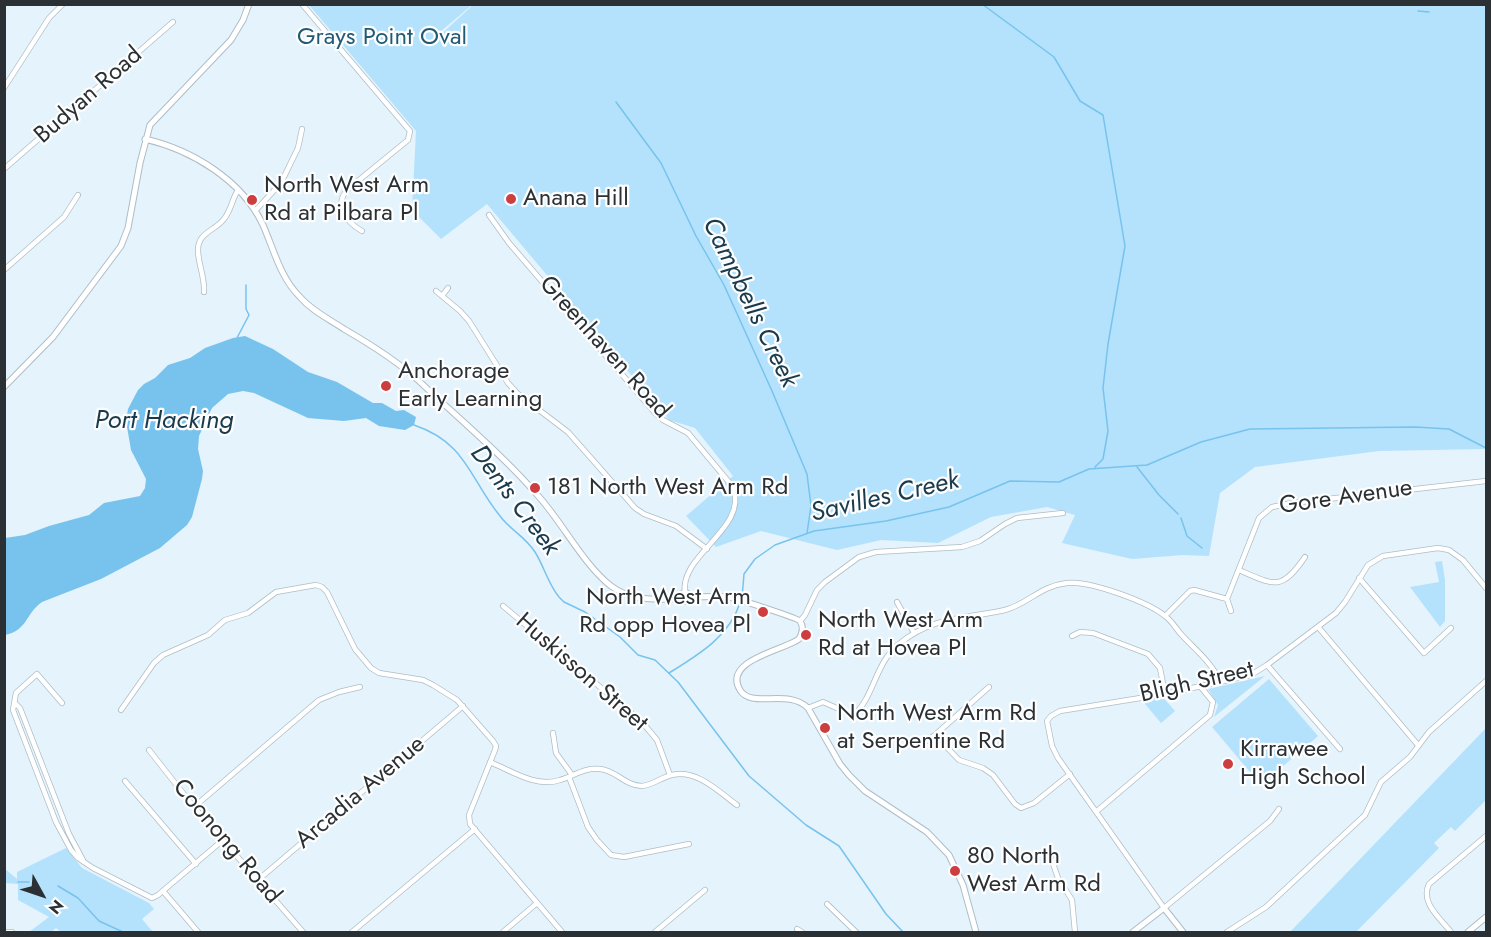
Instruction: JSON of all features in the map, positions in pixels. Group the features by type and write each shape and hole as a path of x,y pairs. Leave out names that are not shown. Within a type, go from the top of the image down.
{"street":[{"path":"4,88 49,18 63,4"},
{"path":"4,387 53,338 121,246 128,228 145,140 154,120 231,40 249,4"},
{"path":"302,4 408,128 410,138 341,197 340,205 343,214 363,231"},
{"name":"Budyan Road","path":"4,169 173,22"},
{"path":"255,212 282,183 298,148 302,129"},
{"path":"145,140 166,145 207,165 238,190 262,224 284,276 300,298 317,312 386,354 418,380 534,491 601,578 619,591 633,597 681,599 686,602 688,595 736,599 800,621 802,628 799,639 793,644 762,654 740,671 737,684 740,691 749,697 792,698 808,708 840,764 855,782 872,796 927,832 945,849 961,879 976,933"},
{"path":"204,292 204,280 198,254 199,244 206,232 226,217 238,190"},
{"path":"4,270 64,217 78,195"},
{"name":"Greenhaven Road","path":"489,215 509,243 656,414 688,433 731,483 736,498 733,513 687,577 688,595"},
{"path":"486,226 493,221"},
{"path":"442,296 448,288"},
{"path":"436,291 470,321 513,389 527,403 568,432 635,508 644,514 676,526 707,549"},
{"name":"Gore Avenue","path":"1227,599 1259,518 1272,507 1421,487 1486,481"},
{"path":"800,621 820,586 864,554 962,547 980,541 1017,518 1063,513"},
{"name":"Bligh Street","path":"1070,774 1054,751 1048,730 1049,718 1060,711 1165,694 1251,675 1319,628 1341,608 1368,565 1383,556 1443,548 1459,556 1486,588"},
{"path":"1239,570 1264,581 1280,582 1290,577 1305,557"},
{"path":"1359,578 1424,653 1451,628"},
{"path":"808,708 823,702 850,713 856,712 860,709 889,653 914,633 934,623 1009,609 1046,588 1070,582 1086,583 1116,592 1165,616 1213,668 1220,682"},
{"path":"121,710 154,663 163,655 208,635 225,620 248,613 276,592 316,585 322,587 327,592 355,649 371,668 384,674 428,682 452,696 496,746 469,815 470,824 562,933"},
{"path":"1165,616 1194,590 1227,599 1231,610"},
{"path":"897,602 914,633"},
{"name":"Huskisson Street","path":"503,606 642,722 657,740 670,775"},
{"path":"1319,628 1418,746"},
{"path":"1072,636 1080,632 1093,633 1148,654 1160,668 1165,694"},
{"path":"1267,665 1340,749"},
{"path":"62,703 37,674 17,691 13,710 56,822 71,850 78,858 150,898 163,891 223,840"},
{"path":"1227,933 1266,907 1365,815 1381,782 1410,757 1429,732 1486,681"},
{"path":"1097,811 1210,715 1213,702 1200,686"},
{"path":"194,807 319,700 360,687"},
{"path":"914,747 935,735 980,697 988,687"},
{"path":"15,703 20,708 69,834 84,862"},
{"name":"Arcadia Avenue","path":"258,880 463,706"},
{"path":"553,733 556,753 571,776 586,822 597,840 611,855 624,857 689,844"},
{"path":"935,735 959,760 984,768 993,775 1015,804 1021,808 1034,802 1070,774 1182,933"},
{"name":"Coonong Road","path":"149,750 194,807 303,933"},
{"path":"490,762 538,782 552,782 588,769 611,772 628,783 642,786 670,775 682,774 697,778 737,806"},
{"path":"125,781 196,864"},
{"path":"1133,933 1270,821 1279,809"},
{"path":"352,933 475,829"},
{"path":"1451,933 1426,900 1426,891 1429,884 1486,836"},
{"path":"1051,858 1058,878 1072,900 1075,933"},
{"path":"656,933 705,890"},
{"path":"163,891 198,933"},
{"path":"503,933 537,903"},
{"path":"828,904 856,933"},
{"path":"1468,933 1486,917"},
{"path":"7,933 12,933"}],"green space":[{"name":"Grays Point Oval","path":"474,4 1486,5 1486,449 1379,451 1255,467 1220,493 1209,556 1183,555 1132,559 1062,543 1075,515 1047,507 991,517 938,543 881,540 837,550 761,531 716,547 686,516 733,476 695,428 669,420 487,204 441,239 412,210 416,131 309,5 472,5 434,37 436,39"},
{"path":"1442,561 1445,580 1445,621 1440,627 1410,587 1439,582 1435,562"},
{"path":"1265,676 1214,717 1218,705 1208,689"},
{"path":"1269,679 1318,736 1261,785 1212,727"},
{"path":"1160,694 1175,711 1161,723 1140,698"},
{"path":"1486,728 1486,800 1455,831 1451,827 1434,843 1439,848 1356,932 1290,932"},
{"path":"66,848 82,868 149,903 154,909 142,919 153,932 61,932 56,928 51,932 29,932 49,917 18,900 18,884 5,883 4,868 17,879 17,872"}],"water":[{"name":"Port Hacking","path":"245,336 273,349 308,372 337,382 373,403 382,403 396,411 404,410 416,417 414,425 405,430 379,426 366,418 344,421 308,418 254,393 243,391 228,394 212,408 199,436 198,449 203,471 202,479 192,517 187,525 160,548 101,579 42,602 22,626 5,635 5,538 25,535 89,515 104,503 140,496 145,488 146,479 131,450 126,421 128,409 138,390 168,365 190,358 205,348"}],"waterway":[{"path":"982,4 1054,57 1080,101 1103,115 1125,246 1103,388 1108,431 1103,459 1095,467"},
{"path":"1418,11 1429,12"},
{"name":"Campbells Creek","path":"616,102 661,163 696,236 724,285 772,391 807,474 811,506 807,533"},
{"path":"237,338 249,315 246,309 246,285"},
{"name":"Dents Creek","path":"414,425 445,441 456,452 500,516 535,552 559,597 620,637 638,655 655,660 678,682 749,776 806,825 839,846 886,914 903,932"},
{"name":"Savilles Creek","path":"742,598 744,574 755,559 775,545 814,531 886,521 949,507 1010,481 1059,482 1089,469 1147,465 1201,442 1250,429 1415,427 1449,429 1486,448"},
{"path":"1137,467 1159,495 1178,514"},
{"path":"1181,518 1187,536 1202,548"},
{"name":"Savilles Creek","path":"669,673 711,644 728,626 740,603"},
{"path":"18,882 29,882"},
{"path":"58,886 78,898 99,921 123,932"}],"place":[{"name":"Anana Hill","path":"511,199"},
{"name":"North West Arm Rd at Pilbara Pl","path":"252,200"},
{"name":"Anchorage Early Learning","path":"386,386"},
{"name":"181 North West Arm Rd","path":"535,488"},
{"name":"North West Arm Rd opp Hovea Pl","path":"763,612"},
{"name":"North West Arm Rd at Hovea Pl","path":"806,635"},
{"name":"North West Arm Rd at Serpentine Rd","path":"825,728"},
{"name":"Kirrawee High School","path":"1228,764"},
{"name":"80 North West Arm Rd","path":"955,871"}]}
